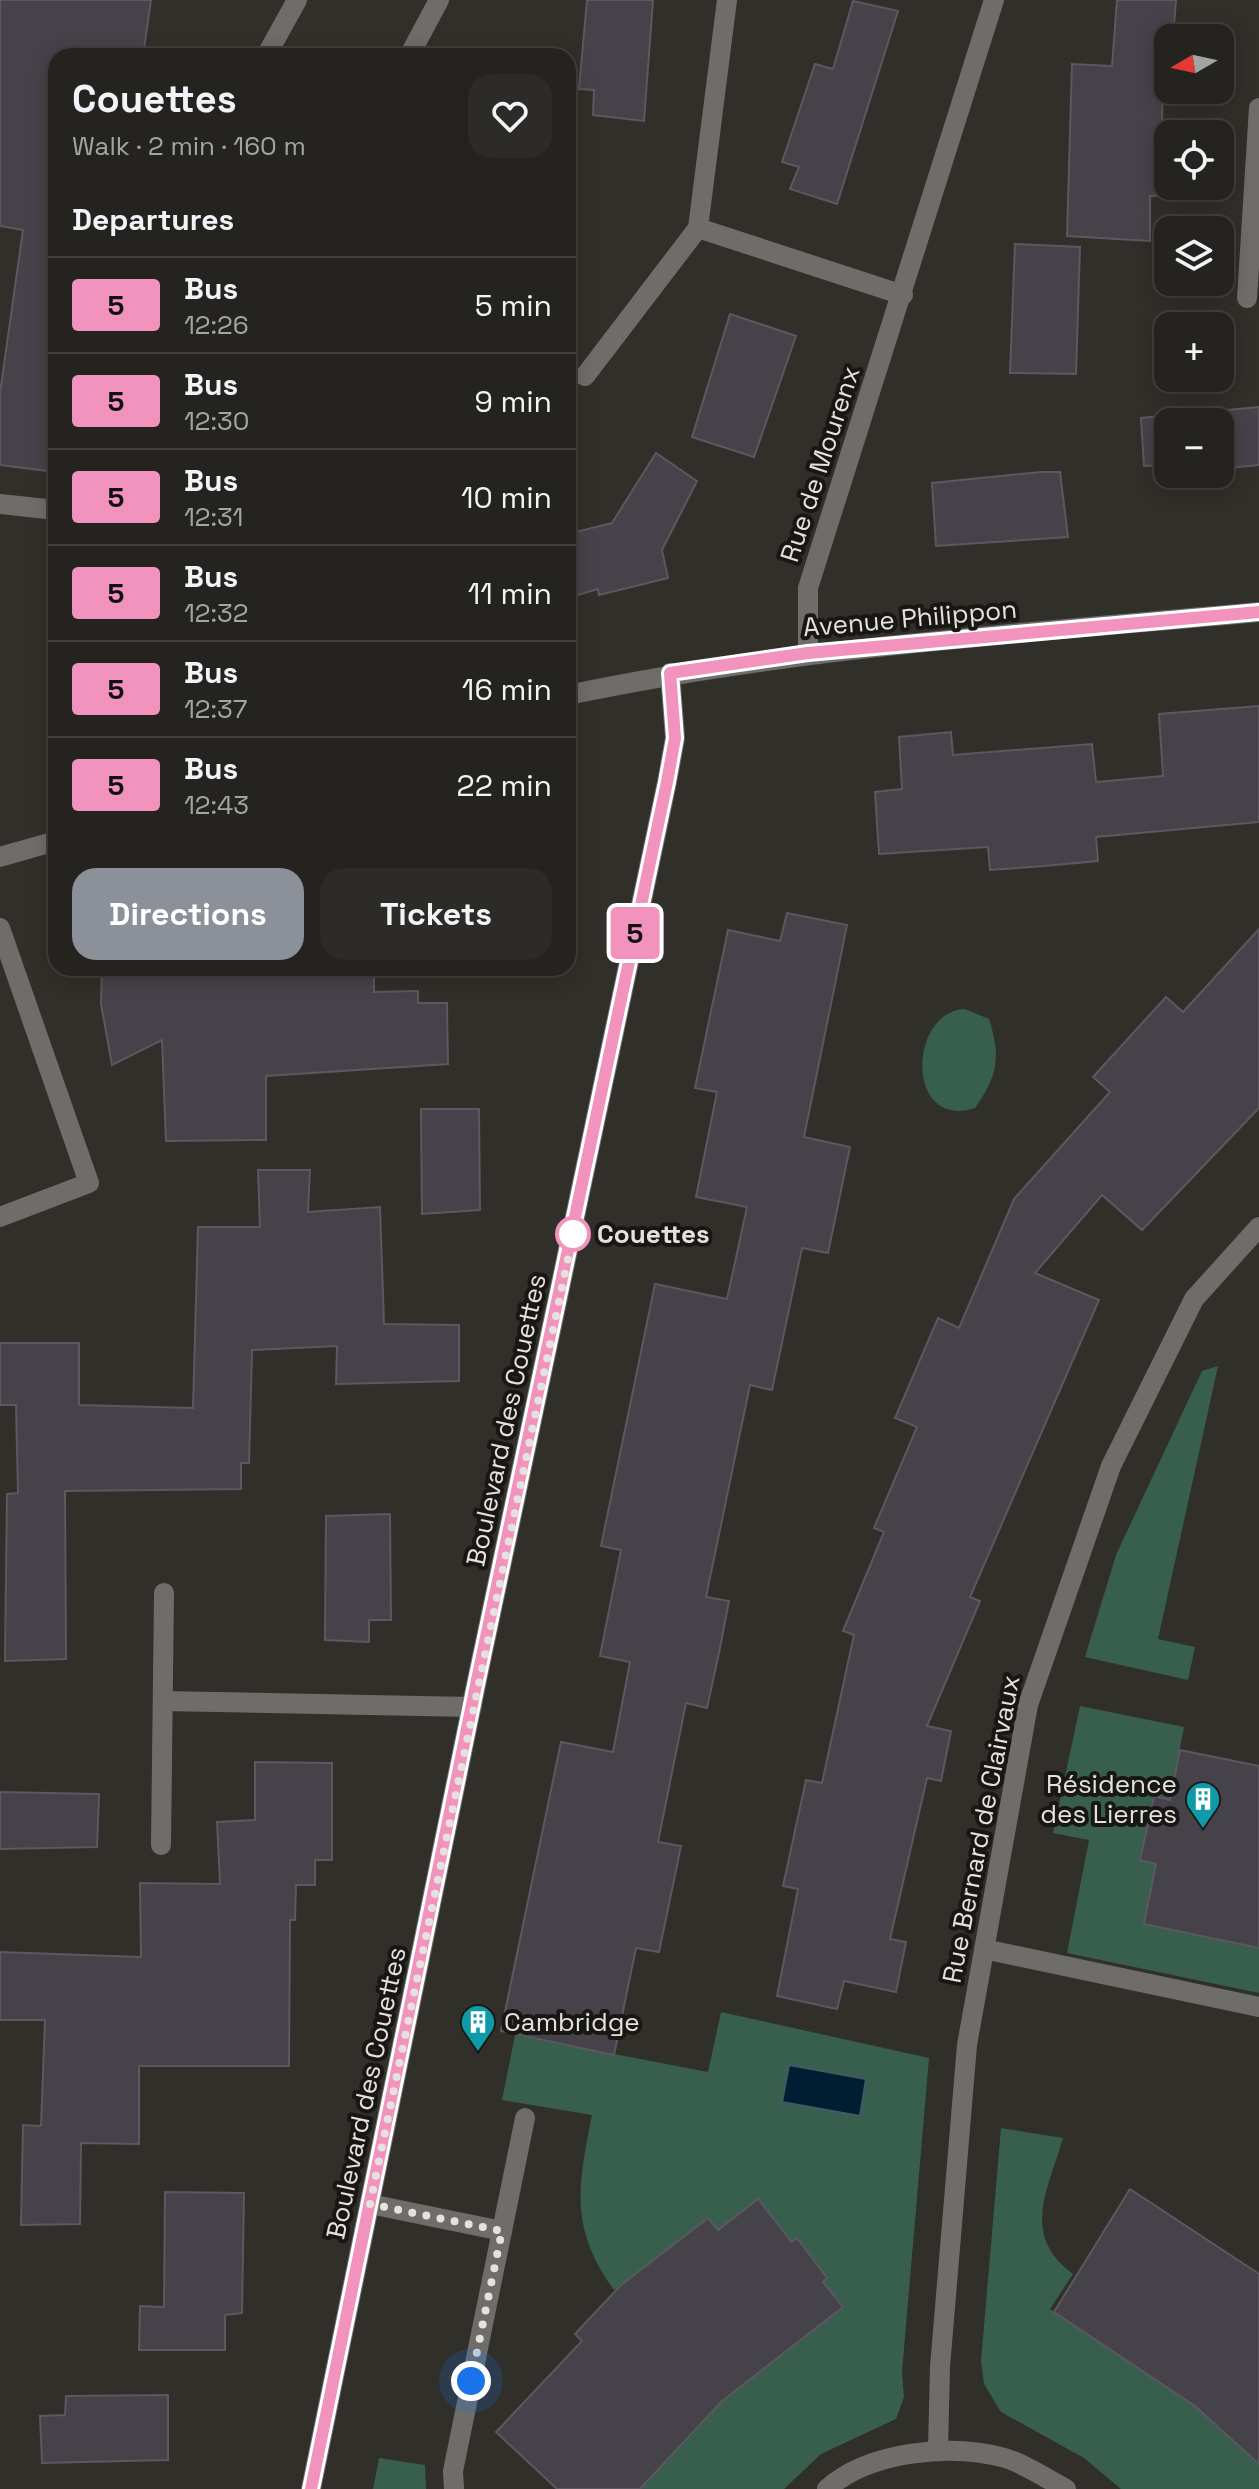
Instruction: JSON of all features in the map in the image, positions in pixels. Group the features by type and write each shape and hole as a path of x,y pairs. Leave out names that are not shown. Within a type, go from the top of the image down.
{"street":[{"path":"270,48 297,0"},
{"path":"413,48 439,0"},
{"path":"585,376 698,228 727,0"},
{"name":"Rue de Mourenx","path":"808,653 808,588 994,0"},
{"path":"1247,298 1259,108"},
{"path":"698,228 903,295"},
{"path":"0,504 48,509"},
{"name":"Avenue Philippon","path":"576,693 670,673 808,653 1259,612"},
{"name":"Boulevard des Couettes","path":"311,2489 667,782 675,738 670,673"},
{"path":"0,857 48,843"},
{"path":"0,928 89,1183 0,1217"},
{"name":"Rue Bernard de Clairvaux","path":"938,2449 940,2367 966,2060 1028,1705 1111,1466 1194,1299 1259,1227"},
{"path":"161,1845 164,1593"},
{"path":"163,1701 472,1707"},
{"path":"984,1949 1259,2007"},
{"path":"454,2489 453,2471 525,2118"},
{"path":"370,2204 502,2231"},
{"path":"827,2489 883,2459 938,2449 1006,2458 1066,2489"}],"green space":[{"path":"965,1009 989,1019 995,1044 995,1065 989,1086 975,1108 952,1110 936,1103 926,1087 922,1068 925,1047 933,1029 946,1015"},
{"path":"1218,1366 1158,1639 1195,1647 1188,1680 1085,1657 1116,1555 1202,1371"},
{"path":"1080,1706 1184,1727 1170,1800 1153,1797 1140,1859 1156,1864 1144,1923 1259,1948 1259,1993 1067,1953 1089,1840 1053,1833"},
{"path":"721,2012 929,2058 902,2372 904,2397 896,2419 821,2454 784,2489 640,2489 721,2402 842,2307 823,2282 827,2278 797,2239 792,2242 718,2230 708,2218 614,2290 590,2246 581,2206 583,2164 592,2115 502,2100 515,2035 708,2072"},
{"path":"1001,2128 1063,2138 1042,2211 1043,2228 1047,2244 1073,2274 1050,2309 1195,2406 1259,2464 1259,2489 1121,2489 1084,2458 1001,2412 984,2384 981,2361"},
{"path":"379,2458 425,2465 426,2489 373,2489"}],"water":[{"path":"789,2065 866,2079 860,2116 782,2102"}],"building":[{"path":"0,0 151,0 144,48 48,48 48,471 0,465 0,393 23,230 0,226"},
{"path":"587,0 653,0 644,121 593,115 594,90 579,89"},
{"path":"1117,0 1176,0 1174,24 1154,24 1154,104 1162,104 1162,120 1154,120 1154,196 1150,196 1150,241 1067,236 1072,64 1112,66"},
{"path":"853,1 898,11 837,204 790,189 799,167 782,162 815,64 833,69"},
{"path":"1015,244 1080,247 1076,374 1010,373"},
{"path":"730,314 796,336 754,457 692,437"},
{"path":"1259,407 1259,465 1234,468 1234,409"},
{"path":"1154,417 1154,466 1144,466 1141,418"},
{"path":"656,453 697,481 662,550 668,578 599,595 598,589 576,596 576,532 612,523"},
{"path":"1060,472 1068,537 936,546 932,483"},
{"path":"1259,706 1259,822 1096,837 1098,861 1044,866 990,870 988,847 879,854 875,792 902,789 899,737 951,732 953,755 1092,744 1096,782 1163,776 1159,714"},
{"path":"787,913 847,925 804,1137 850,1147 828,1253 802,1248 772,1390 750,1385 706,1597 729,1601 719,1653 707,1708 686,1703 658,1842 681,1846 659,1952 636,1948 614,2055 501,2031 561,1742 613,1752 630,1662 600,1656 621,1550 601,1546 655,1284 727,1299 747,1207 696,1197 717,1092 695,1088 728,930 780,941"},
{"path":"1259,929 1259,1108 1142,1230 1102,1195 1035,1273 1099,1300 970,1597 980,1601 927,1726 951,1731 941,1781 927,1778 890,1939 906,1942 896,1992 844,1981 837,2009 777,1996 798,1889 783,1886 806,1780 822,1783 854,1635 843,1631 884,1532 874,1528 917,1427 895,1418 938,1318 959,1328 1014,1199 1110,1092 1093,1077 1166,997 1183,1012"},
{"path":"102,976 374,976 374,992 418,991 418,1003 447,1003 448,1064 266,1076 266,1140 166,1141 162,1040 112,1065 101,1004"},
{"path":"421,1109 479,1109 480,1210 422,1214"},
{"path":"258,1170 310,1170 308,1212 380,1207 384,1324 459,1325 459,1381 336,1384 337,1346 252,1350 249,1463 241,1463 241,1489 65,1491 66,1659 5,1661 7,1494 18,1493 16,1405 0,1405 0,1343 79,1343 79,1405 193,1408 198,1227 260,1227"},
{"path":"390,1514 391,1620 369,1620 369,1642 325,1640 326,1516"},
{"name":"Résidence des Lierres","path":"1180,1750 1259,1766 1259,1948 1144,1924 1156,1864 1140,1860 1154,1796 1170,1800"},
{"path":"255,1762 332,1763 332,1860 315,1860 315,1885 296,1885 295,1920 290,1920 289,2066 139,2066 139,2144 81,2143 80,2224 21,2225 23,2125 41,2126 45,2020 0,2020 0,1952 141,1957 140,1883 220,1884 217,1822 255,1820"},
{"path":"0,1792 99,1794 97,1847 0,1849"},
{"path":"1130,2189 1259,2274 1259,2464 1195,2406 1054,2312"},
{"path":"165,2192 244,2193 242,2313 225,2315 225,2350 139,2350 140,2306 164,2307"},
{"path":"758,2199 792,2242 797,2238 827,2278 823,2282 843,2307 721,2402 640,2489 557,2489 496,2432 582,2341 575,2334 620,2286 708,2218 718,2230"},
{"path":"168,2395 168,2460 42,2463 40,2416 65,2415 66,2396"}],"bus line":[{"name":"5","path":"311,2489 477,1680 667,782 675,738 670,673 808,653 1259,612"}],"place":[{"name":"Couettes","path":"573,1234"},
{"name":"Résidence des Lierres","path":"1203,1830"},
{"name":"Cambridge","path":"478,2053"}],"route":[{"path":"471,2381 502,2231 370,2204 477,1680 575,1225 573,1234"}]}
